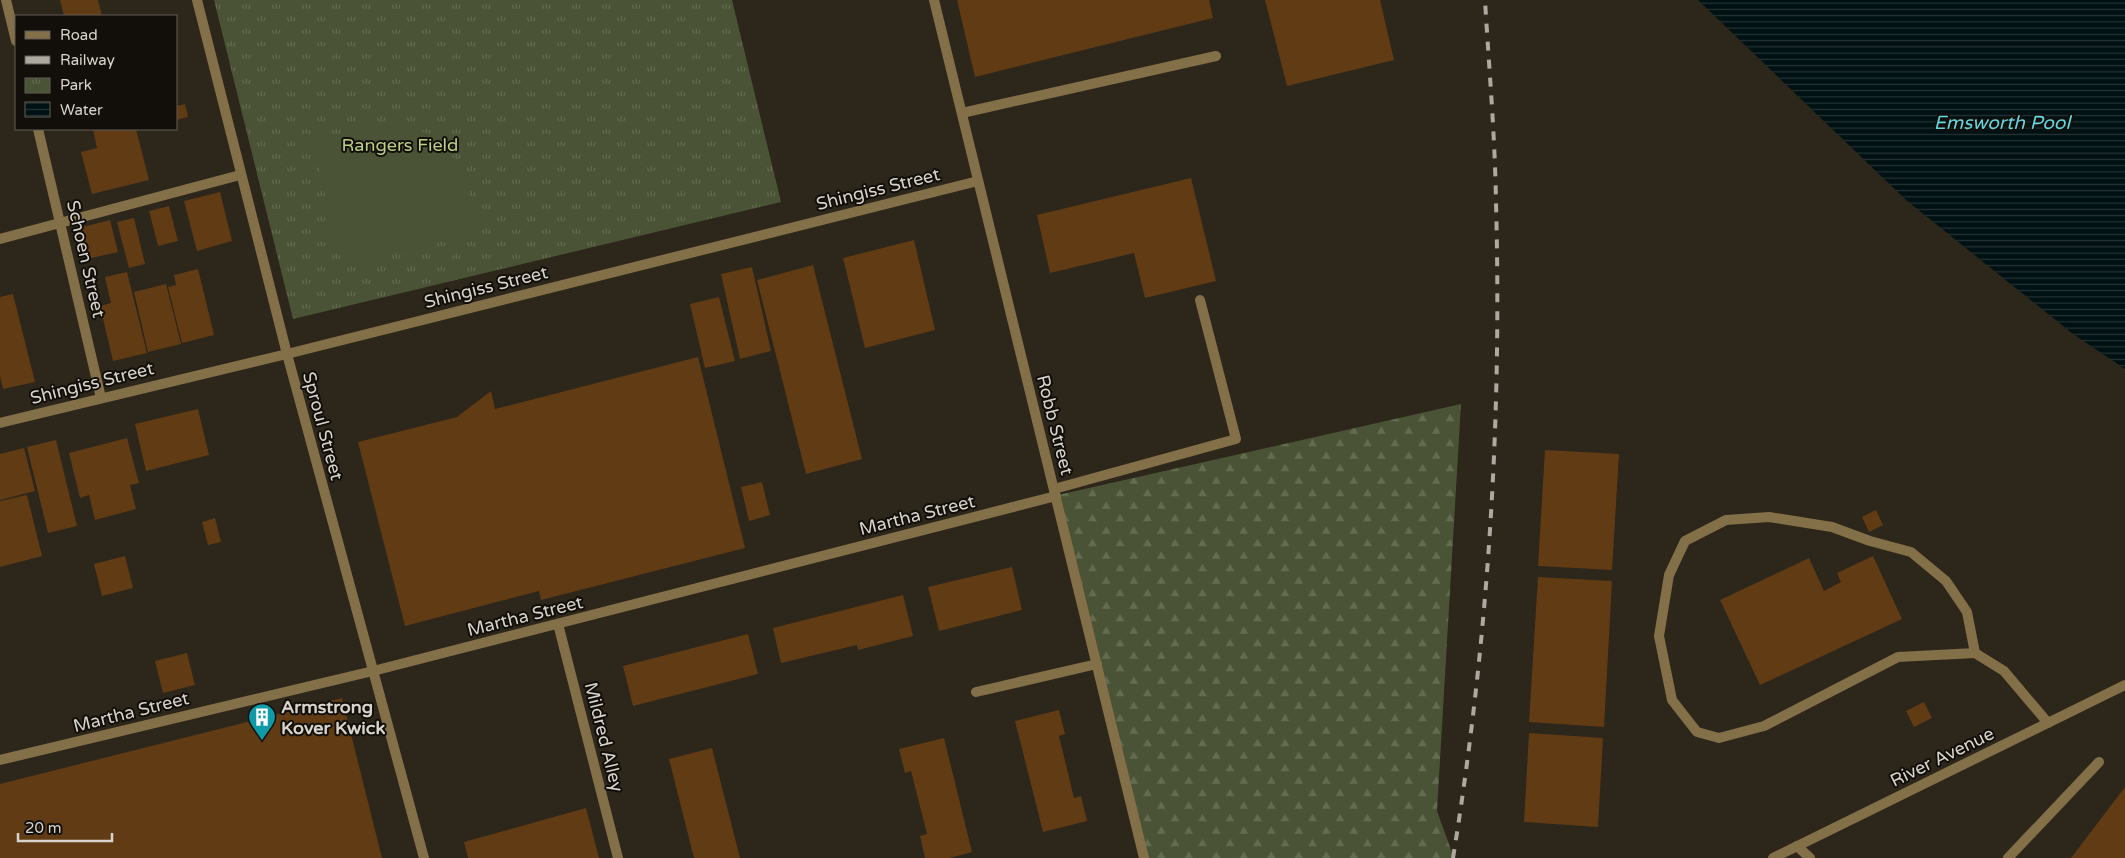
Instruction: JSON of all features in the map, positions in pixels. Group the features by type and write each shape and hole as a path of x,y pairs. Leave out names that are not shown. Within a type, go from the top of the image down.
{"street":[{"path":"6,0 15,38"},
{"name":"Sproul Street","path":"197,0 240,176 287,354 424,858"},
{"name":"Robb Street","path":"934,0 1144,858"},
{"path":"962,114 1216,56"},
{"name":"Schoen Street","path":"38,130 101,398"},
{"path":"0,239 240,176"},
{"name":"Shingiss Street","path":"0,423 287,354 978,180"},
{"name":"Martha Street","path":"0,760 373,671 558,624 1055,492 1236,439 1200,300"},
{"path":"1976,653 1966,612 1946,581 1911,552 1870,541 1832,527 1769,517 1726,520 1685,541 1669,575 1659,636 1672,700 1697,732 1719,738 1764,726 1898,656 1976,653 2004,671 2048,723"},
{"name":"Mildred Alley","path":"558,624 618,858"},
{"path":"976,692 1097,664"},
{"name":"River Avenue","path":"1773,858 2125,685"},
{"path":"2008,858 2100,762"},
{"path":"1798,846 1810,858"}],"green space":[{"name":"Rangers Field","path":"214,0 732,0 781,202 293,319"},
{"path":"371,124 407,124 435,138 458,163 470,198 478,231 379,255 358,268 329,247 332,221 313,142"},
{"path":"1461,404 1437,811 1454,858 1146,858 1058,495"}],"water":[{"name":"Emsworth Pool","path":"1698,0 2125,0 2125,369 2073,334 1906,200"}],"building":[{"path":"60,0 98,0 102,15 64,15"},
{"path":"957,0 1209,0 1213,18 975,77"},
{"path":"1265,0 1380,0 1394,60 1287,86"},
{"path":"185,104 188,117 178,120 178,106"},
{"path":"93,130 136,130 149,180 92,194 81,152 97,148"},
{"path":"1191,178 1216,281 1145,298 1134,253 1050,273 1037,215"},
{"path":"220,192 232,241 197,251 184,201"},
{"path":"169,206 178,241 158,246 149,211"},
{"path":"134,218 145,264 129,268 117,222"},
{"path":"110,220 118,252 87,259 79,228"},
{"path":"914,240 935,330 865,348 843,258"},
{"path":"813,265 862,459 806,474 757,280"},
{"path":"752,267 771,351 740,359 721,274"},
{"path":"198,269 214,335 182,343 168,287 176,285 174,275"},
{"path":"127,272 147,353 113,361 100,306 111,303 105,277"},
{"path":"166,284 181,344 148,352 134,292"},
{"path":"13,294 35,382 3,389 0,376 0,297"},
{"path":"719,297 735,361 705,368 690,304"},
{"path":"698,357 745,548 541,600 539,591 405,626 358,442 457,417 491,391 495,409"},
{"path":"198,409 209,455 146,471 135,424"},
{"path":"127,438 139,483 130,485 136,509 95,520 89,495 80,498 69,453"},
{"path":"56,440 77,526 48,533 27,447"},
{"path":"24,448 35,491 0,500 0,454"},
{"path":"1545,450 1619,454 1612,570 1538,566"},
{"path":"762,482 770,515 749,521 741,487"},
{"path":"27,495 42,556 0,567 0,501"},
{"path":"1876,510 1883,525 1869,532 1862,517"},
{"path":"215,518 221,542 208,545 202,522"},
{"path":"125,556 133,588 102,596 94,564"},
{"path":"1873,556 1902,619 1760,685 1720,600 1809,558 1824,591 1841,582 1837,573"},
{"path":"1012,567 1022,610 939,631 928,587"},
{"path":"1538,577 1612,581 1604,727 1529,722"},
{"path":"903,595 913,636 858,650 857,645 781,663 773,628"},
{"path":"748,634 758,674 633,706 623,666"},
{"path":"187,653 195,685 163,693 155,661"},
{"name":"Armstrong Kover Kwick","path":"342,698 382,858 0,858 0,784"},
{"path":"1924,702 1932,718 1914,727 1906,711"},
{"path":"1059,710 1065,734 1059,736 1074,798 1081,796 1087,821 1043,832 1015,721"},
{"path":"1529,733 1603,738 1598,827 1524,822"},
{"path":"944,738 972,852 950,858 925,858 920,836 927,834 911,771 905,773 899,749"},
{"path":"712,748 740,858 694,858 669,759"},
{"path":"2125,787 2125,858 2071,858"},
{"path":"586,808 599,858 468,858 464,842"}],"railway":[{"path":"1453,858 1465,777 1484,614 1494,450 1497,367 1496,203 1485,0"}],"place":[{"name":"Armstrong Kover Kwick","path":"262,741"}]}
